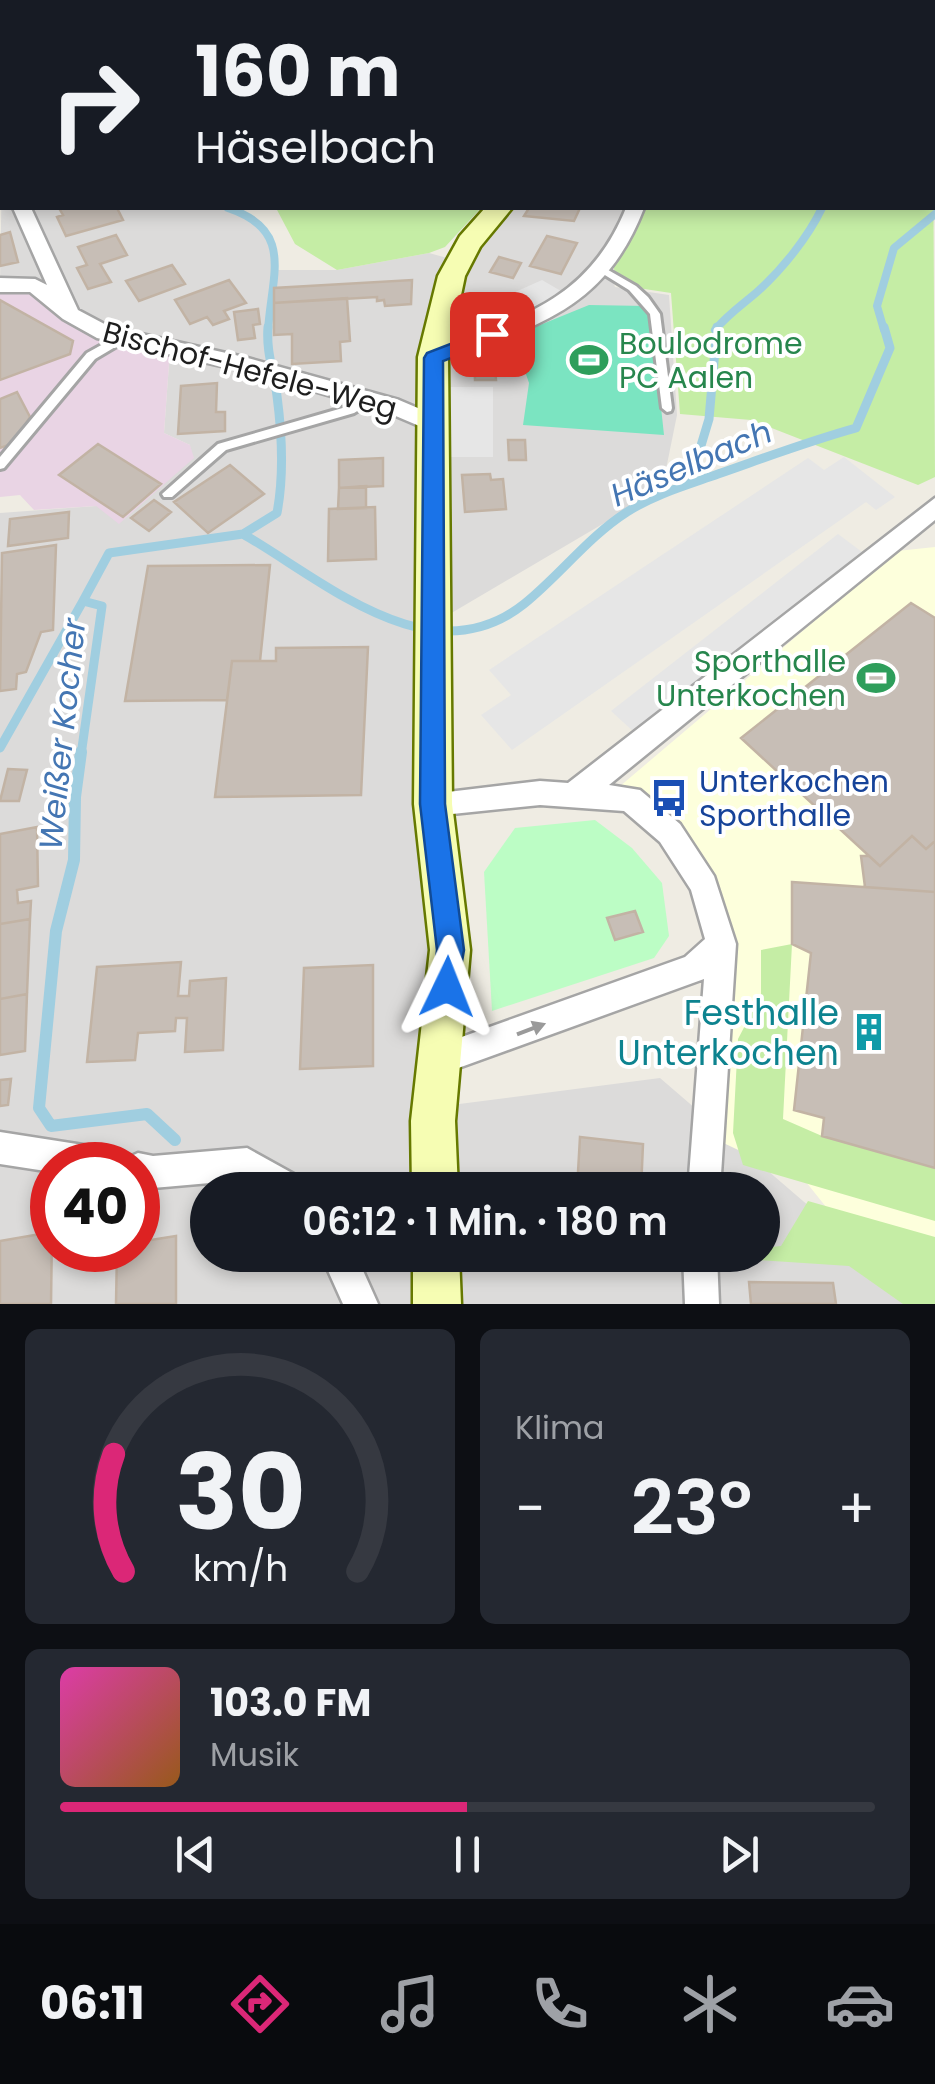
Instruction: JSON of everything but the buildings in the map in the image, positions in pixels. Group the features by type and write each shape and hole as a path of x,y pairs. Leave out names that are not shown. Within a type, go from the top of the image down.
{"street":[{"name":"Bischof-Hefele-Weg","path":"23,210 70,314"},
{"path":"434,1172 433,1121 450,950 432,804 433,358 439,318 459,255 470,236 497,210"},
{"path":"433,358 561,306 588,288 628,229 633,210"},
{"name":"Bischof-Hefele-Weg","path":"0,286 35,286 70,314 104,333 244,364 431,423"},
{"path":"575,793 605,773 935,507"},
{"path":"432,804 575,793 630,798 670,833 704,885 721,944 705,1172"},
{"path":"439,1060 694,968 721,944"},
{"path":"0,1148 30,1153"},
{"path":"160,1171 248,1164 261,1172"},
{"path":"346,1272 361,1304"},
{"path":"436,1272 437,1304"},
{"path":"701,1272 702,1304"}],"lane":[{"path":"603,270 623,280 648,301 655,314 667,408"},
{"path":"0,465 91,356 124,337"},
{"path":"168,494 222,447 350,410 368,400"}],"shaded area":[{"path":"1,210 234,210 255,217 270,233 274,252 271,270 337,270 429,253 469,264 480,238 503,210 629,210 606,261 615,287 669,295 677,415 662,489 443,618 428,1108 660,1078 769,1172 190,1172 190,1272 780,1272 780,1181 903,1287 915,1304 0,1304 0,513 96,506 190,445 164,433 170,350 107,330 0,283"},
{"path":"542,280 573,298 492,334 473,311"},
{"path":"0,288 32,289 67,317 170,350 164,433 190,445 194,458 119,524 96,506 34,510 20,495 0,497"},
{"path":"442,387 493,387 493,457 440,457"},
{"path":"844,457 895,497 876,510 866,502 512,750 481,715 511,695 489,670 808,458 824,470"},
{"path":"838,534 862,552 635,733 611,711"},
{"path":"935,547 935,1304 904,1304 806,1182 713,1138 708,881 619,787 897,551"}],"green space":[{"path":"277,210 479,210 445,247 337,270 295,244"},
{"path":"638,210 933,210 935,477 918,485 751,420 680,414 671,293 618,285 613,265 632,232"},
{"name":"Boulodrome PC Aalen","path":"589,305 646,306 651,314 664,435 523,425 529,383 513,336"},
{"path":"595,820 632,848 662,883 669,936 654,958 492,1011 484,872 515,828"},
{"path":"792,944 783,1119 822,1136 935,1168 935,1221 780,1176 780,1172 743,1165 733,1133 738,1039 761,995 761,950"},
{"path":"808,1201 935,1237 935,1304 903,1304 849,1266 780,1262 781,1246"}],"waterway":[{"name":"Weißer Kocher","path":"233,210 263,228 271,241 275,272 268,330"},
{"path":"717,328 785,263 821,210"},
{"name":"Häselbach","path":"884,330 877,306 894,248 935,214"},
{"name":"Häselbach","path":"243,534 380,615 416,627 453,631 489,624 524,604 600,533 638,506 683,486 856,428 890,348 884,327"},
{"path":"690,482 709,419 717,328"},
{"name":"Weißer Kocher","path":"243,534 277,513 281,484 281,440 268,330"},
{"name":"Weißer Kocher","path":"83,601 109,553 243,534"},
{"path":"0,748 83,601"},
{"name":"Weißer Kocher","path":"81,755 102,606 83,601"},
{"name":"Weißer Kocher","path":"81,752 75,797 74,860 56,931 39,1108 51,1126 147,1114 175,1140"}],"place":[{"name":"Boulodrome PC Aalen","path":"589,360"},
{"name":"Sporthalle Unterkochen","path":"876,678"},
{"name":"Unterkochen Sporthalle","path":"669,798"},
{"name":"Festhalle Unterkochen","path":"869,1032"}],"route":[{"path":"447,987 450,950 432,804 433,358 492,334"}]}
